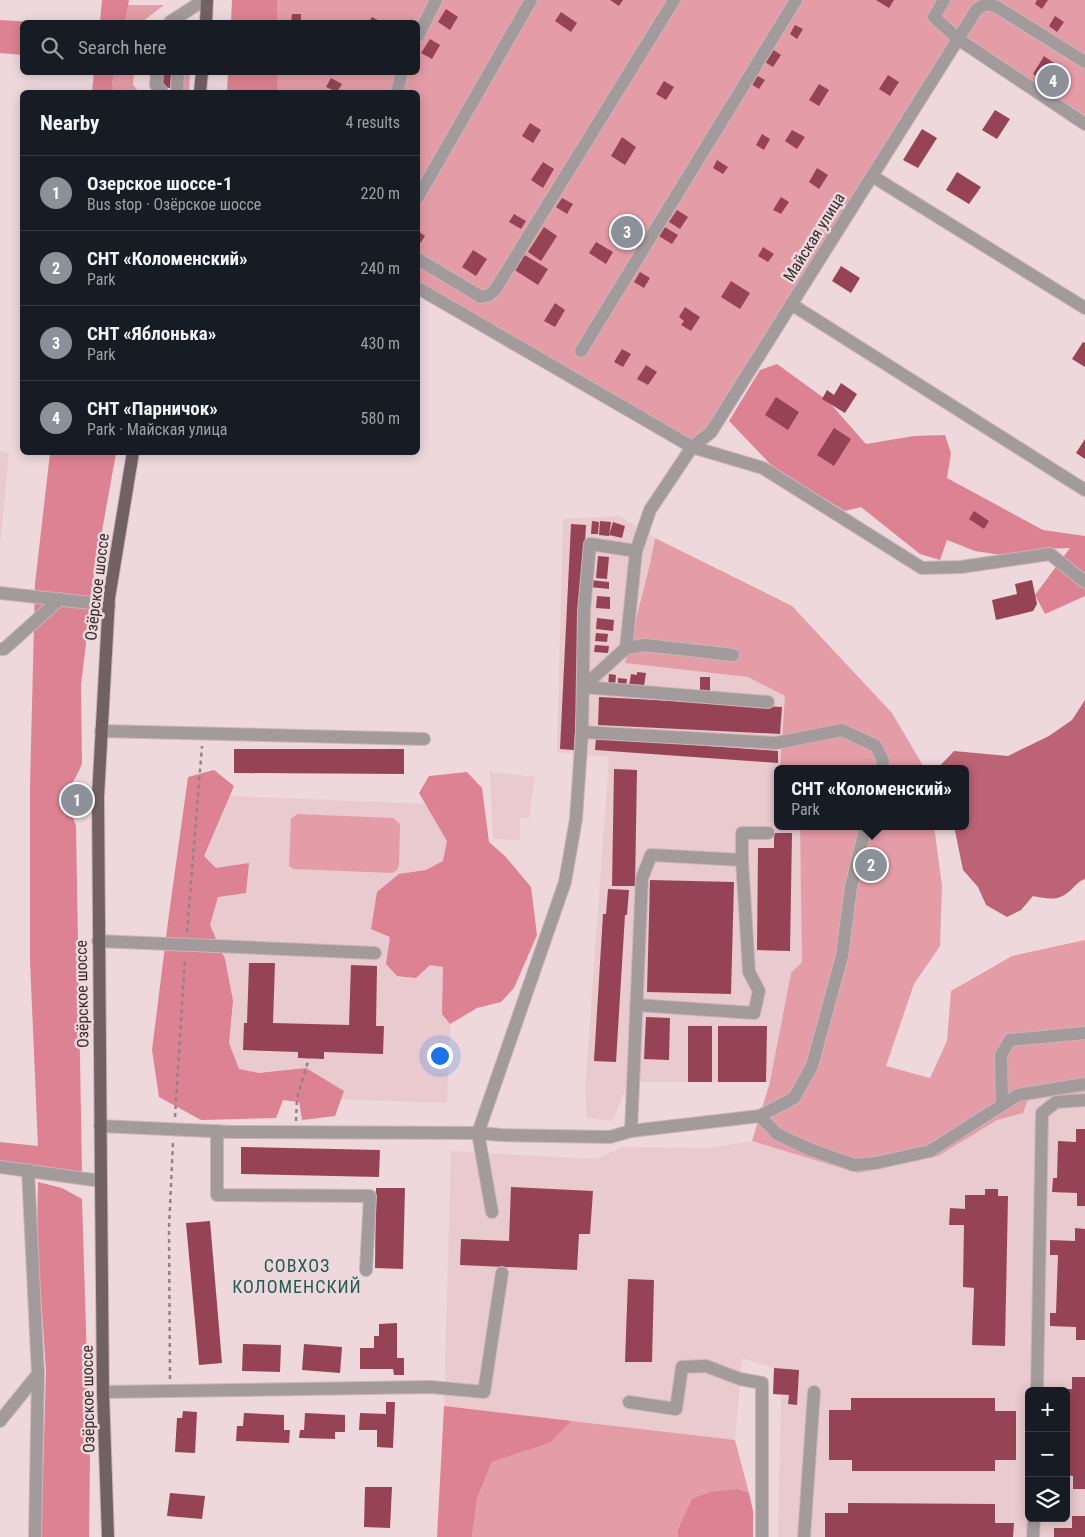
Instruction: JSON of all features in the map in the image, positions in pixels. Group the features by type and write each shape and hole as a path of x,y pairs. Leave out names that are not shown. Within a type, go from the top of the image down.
{"main road":[{"path":"206,0 206,20"},
{"path":"200,90 202,75"},
{"name":"Озёрское шоссе","path":"108,1537 100,1126 98,805 109,605 133,455"}],"street":[{"path":"181,19 206,0"},
{"path":"420,32 436,0"},
{"path":"420,194 531,0"},
{"path":"420,260 481,297 489,295 495,290 674,0"},
{"path":"581,351 796,0"},
{"path":"944,0 934,17 958,39 1085,124"},
{"name":"Майская улица","path":"626,648 636,551 650,510 692,447 711,432 977,9 986,4 998,7 1085,62"},
{"path":"157,75 156,85 160,90"},
{"path":"177,90 178,75"},
{"path":"398,90 401,75"},
{"path":"872,176 1085,308"},
{"path":"420,289 692,447 763,468 922,568 961,567 1050,554 1085,582"},
{"path":"792,304 1085,490"},
{"path":"492,1212 478,1133 565,882 576,818 584,687 584,611 590,544 636,551"},
{"path":"0,592 109,605"},
{"path":"0,648 4,649 60,599"},
{"path":"584,687 626,648 645,645 733,655"},
{"path":"584,687 768,702"},
{"path":"582,732 776,743 842,730 876,746 883,761 882,765"},
{"path":"101,731 424,739"},
{"path":"100,1126 218,1131 610,1136 631,1131 760,1116 794,1098 812,1066 842,956 851,887 865,830"},
{"path":"636,1005 754,1013 759,991 749,972 742,833 768,833"},
{"path":"631,1131 642,878 651,855 742,860"},
{"path":"98,941 375,953"},
{"path":"1002,1105 1001,1055 1010,1040 1085,1033"},
{"path":"760,1116 777,1134 809,1149 854,1165 876,1163 930,1151 1018,1095 1085,1084"},
{"path":"1036,1387 1042,1113 1056,1102 1085,1100"},
{"path":"218,1131 217,1195 370,1196 366,1270"},
{"path":"0,1167 101,1181"},
{"path":"28,1170 38,1374 35,1537"},
{"path":"104,1392 431,1387 484,1392 502,1274"},
{"path":"629,1402 676,1409 682,1367 706,1366 740,1379 762,1383 762,1537"},
{"path":"0,1421 38,1374"},
{"path":"804,1537 814,1392"},
{"path":"1034,1522 1034,1537"}],"path":[{"path":"170,1391 169,1228 186,944 203,734"},
{"path":"296,1132 297,1098 309,1058"}],"shaded area":[{"path":"102,0 129,0 125,20 100,20"},
{"path":"232,0 277,0 277,20 231,20"},
{"path":"277,0 1085,0 1085,124 959,39 711,432 692,447 420,289 420,90 278,90 277,75 420,75 420,20 277,20"},
{"path":"128,5 164,5 145,20 125,20"},
{"path":"0,20 20,21 20,55 0,53"},
{"path":"94,75 114,75 112,84 114,90 92,90"},
{"path":"114,75 134,75 133,85 137,90 114,90 112,84"},
{"path":"183,75 190,75 189,90 182,90"},
{"path":"228,75 277,75 278,90 227,90"},
{"path":"777,364 828,401 866,444 914,436 945,435 951,453 947,478 1043,530 1085,536 1085,596 1045,614 1035,595 1070,548 1042,549 1001,555 975,551 947,540 940,560 920,554 861,507 845,511 774,468 729,421 760,370"},
{"path":"0,451 9,452 0,547"},
{"path":"50,455 116,455 94,576 81,685 82,763 70,790 70,801 76,826 82,1173 0,1161 0,1142 38,1146 30,961 30,786 35,584"},
{"path":"619,516 655,538 626,663 748,677 785,696 780,765 774,765 774,830 800,830 802,962 791,973 770,1082 633,1082 626,1087 613,1121 587,1118 585,1091 609,757 557,752 563,519"},
{"path":"655,538 792,606 892,713 922,765 780,765 785,696 748,677 625,663"},
{"path":"1085,700 1085,879 1058,898 1049,899 1033,896 1021,910 1007,917 986,905 978,887 963,870 955,830 969,830 969,765 941,765 954,751 1008,756 1049,736 1072,720"},
{"path":"214,770 234,786 204,856 216,868 249,863 246,893 218,897 210,925 225,959 233,1001 229,1043 239,1069 259,1073 306,1068 344,1091 335,1116 302,1120 299,1102 283,1100 276,1118 201,1120 159,1097 152,1050 188,777"},
{"path":"467,772 482,788 489,842 505,856 531,887 537,935 514,988 501,1002 477,1008 450,1024 442,1014 443,967 430,965 416,978 397,976 386,964 390,937 371,929 377,892 399,874 426,870 443,861 447,841 419,793 429,776"},
{"path":"490,772 535,777 529,818 520,818 520,840 493,839"},
{"path":"206,795 459,805 447,1103 194,1094"},
{"path":"297,814 393,818 400,824 399,866 392,873 294,869 289,866 291,819"},
{"path":"800,830 935,830 942,886 940,946 914,984 886,1066 930,1078 947,1041 951,991 1012,956 1085,940 1085,1092 1028,1100 1023,1113 997,1120 938,1156 858,1173 752,1141 770,1082 791,973 802,962"},
{"path":"1085,1092 1085,1537 778,1537 781,1395 773,1394 774,1368 742,1358 735,1440 444,1406 451,1151 595,1159 624,1147 712,1148 752,1141 796,1153 938,1156 997,1120 1023,1113 1028,1100"},
{"path":"38,1182 62,1188 82,1199 90,1460 89,1537 41,1537 46,1371 37,1238"},
{"path":"444,1406 572,1421 550,1443 492,1462 477,1499 472,1537 437,1537"},
{"path":"572,1421 735,1440 749,1493 738,1489 678,1530 678,1537 472,1537 477,1499 492,1462 550,1443"},
{"path":"738,1489 749,1493 753,1511 753,1537 678,1537 678,1530 692,1499 710,1492"}],"building":[{"path":"610,0 623,0 619,6"},
{"path":"876,0 894,0 889,8"},
{"path":"1037,0 1048,0 1042,9 1035,4"},
{"path":"446,9 458,17 450,30 438,22"},
{"path":"561,12 577,23 571,32 555,21"},
{"path":"292,14 301,14 301,20 291,20"},
{"path":"1055,16 1064,22 1057,32 1049,26"},
{"path":"795,25 803,29 797,39 790,34"},
{"path":"430,39 440,45 432,59 421,53"},
{"path":"772,49 781,55 773,67 765,62"},
{"path":"1044,56 1061,68 1048,88 1037,81 1039,77 1033,74"},
{"path":"161,75 175,75 175,78 171,77 170,88 162,87"},
{"path":"756,75 765,80 759,89 751,84"},
{"path":"888,75 899,82 890,96 879,89"},
{"path":"331,78 342,84 338,90 326,87"},
{"path":"664,81 674,87 666,100 656,94"},
{"path":"819,84 829,90 819,106 809,100"},
{"path":"995,110 1010,119 997,139 982,130"},
{"path":"530,123 541,130 533,143 522,136"},
{"path":"922,129 937,138 918,168 903,160"},
{"path":"792,130 805,137 797,149 785,141"},
{"path":"762,134 770,139 764,150 756,145"},
{"path":"622,137 636,147 625,165 611,156"},
{"path":"717,160 728,167 723,174 713,168"},
{"path":"543,162 554,169 543,188 531,180"},
{"path":"817,168 828,175 819,189 809,182"},
{"path":"957,172 981,187 969,204 946,190"},
{"path":"781,197 789,202 781,214 773,210"},
{"path":"562,198 573,204 567,214 556,207"},
{"path":"677,210 688,217 680,229 669,222"},
{"path":"514,214 526,221 521,229 509,222"},
{"path":"663,226 678,235 672,244 657,235"},
{"path":"544,227 557,236 541,261 528,252"},
{"path":"420,232 425,236 420,244"},
{"path":"596,242 613,252 606,264 589,253"},
{"path":"763,247 774,254 768,262 758,256"},
{"path":"473,250 487,259 476,276 462,267"},
{"path":"523,254 548,269 538,285 513,269"},
{"path":"841,266 860,278 851,293 832,281"},
{"path":"640,272 650,278 644,288 634,282"},
{"path":"731,281 750,293 740,309 721,297"},
{"path":"555,303 565,310 555,327 544,321"},
{"path":"685,307 700,317 691,331 681,325 684,321 679,317"},
{"path":"1083,342 1085,343 1085,367 1072,359"},
{"path":"622,349 631,354 623,367 614,362"},
{"path":"646,365 657,372 648,385 637,379"},
{"path":"841,383 857,394 845,413 822,399 827,390 834,395"},
{"path":"776,397 799,412 788,430 765,415"},
{"path":"834,428 851,439 834,466 817,455"},
{"path":"1085,439 1085,459 1076,453"},
{"path":"974,511 989,521 984,529 969,519"},
{"path":"592,521 599,522 598,534 591,534"},
{"path":"600,521 611,522 609,536 599,535"},
{"path":"613,522 625,526 622,538 609,535"},
{"path":"571,524 586,525 574,750 560,749"},
{"path":"598,556 609,557 607,579 596,578"},
{"path":"590,580 609,582 609,589 590,587"},
{"path":"1032,580 1037,604 1033,611 996,620 992,600 1017,594 1015,584"},
{"path":"597,596 610,597 610,609 596,608"},
{"path":"597,618 614,620 613,631 596,629"},
{"path":"596,633 608,634 607,642 595,641"},
{"path":"595,645 609,646 608,653 594,652"},
{"path":"637,672 646,673 644,686 629,686 631,674 637,675"},
{"path":"609,674 616,675 615,687 608,687"},
{"path":"700,677 710,677 710,693 700,693"},
{"path":"618,678 627,679 626,687 618,686"},
{"path":"599,697 782,707 780,734 598,725"},
{"path":"596,738 778,751 778,763 595,750"},
{"path":"234,749 404,749 404,774 234,773"},
{"path":"614,769 637,770 635,886 612,886"},
{"path":"774,833 792,833 790,951 757,950 758,848 774,848"},
{"path":"650,880 734,882 731,994 647,992"},
{"path":"608,889 629,890 627,915 625,915 616,1062 594,1061 603,914 606,914"},
{"path":"249,963 275,963 273,1023 349,1025 351,965 377,966 376,1026 384,1026 383,1054 324,1052 324,1059 298,1058 298,1052 243,1050 244,1023 247,1023"},
{"path":"646,1017 670,1018 669,1060 644,1059"},
{"path":"688,1026 712,1026 712,1082 688,1082"},
{"path":"718,1026 767,1026 766,1082 718,1082"},
{"path":"1076,1129 1085,1129 1085,1206 1077,1206 1077,1193 1052,1192 1053,1178 1057,1178 1058,1141 1076,1142"},
{"path":"241,1147 380,1150 379,1177 241,1174"},
{"path":"511,1187 593,1191 590,1234 579,1234 577,1270 460,1265 461,1239 509,1241"},
{"path":"376,1188 405,1188 403,1269 375,1268"},
{"path":"985,1189 998,1189 998,1196 1008,1196 1005,1346 972,1345 974,1288 963,1287 964,1225 949,1225 950,1208 965,1209 965,1195 985,1195"},
{"path":"210,1221 222,1363 199,1365 186,1223"},
{"path":"1075,1228 1085,1229 1085,1340 1076,1340 1076,1327 1050,1326 1050,1313 1056,1313 1058,1255 1050,1255 1050,1240 1075,1241"},
{"path":"628,1279 654,1280 652,1362 625,1362"},
{"path":"397,1323 397,1358 404,1358 404,1375 394,1375 393,1369 360,1369 360,1348 374,1348 374,1336 379,1336 379,1324"},
{"path":"243,1344 281,1345 280,1372 242,1371"},
{"path":"304,1344 342,1347 340,1373 302,1370"},
{"path":"774,1368 799,1370 797,1405 788,1404 789,1395 773,1394"},
{"path":"1072,1377 1085,1377 1085,1489 1073,1489 1073,1476 1070,1476 1070,1389 1072,1389"},
{"path":"851,1398 995,1398 995,1411 1016,1411 1016,1460 995,1460 995,1471 852,1471 852,1460 829,1460 829,1410 851,1410"},
{"path":"386,1402 395,1402 393,1448 377,1447 377,1430 359,1430 360,1413 386,1414"},
{"path":"183,1411 197,1412 195,1453 175,1452 177,1418 182,1418"},
{"path":"244,1413 284,1415 284,1430 290,1430 289,1443 236,1441 237,1426 243,1426"},
{"path":"305,1413 345,1415 345,1432 335,1432 335,1439 299,1438 300,1430 304,1430"},
{"path":"365,1487 392,1487 390,1528 364,1527"},
{"path":"170,1493 205,1496 202,1519 167,1516"},
{"path":"848,1503 995,1504 995,1523 1014,1523 1013,1537 825,1537 825,1513 848,1513"},
{"path":"1072,1516 1085,1516 1085,1537 1054,1537 1054,1528 1072,1528"}],"place":[{"name":"СНТ «Парничок»","path":"1053,81"},
{"name":"СНТ «Яблонька»","path":"627,232"},
{"name":"Озерское шоссе-1","path":"77,800"},
{"name":"СНТ «Коломенский»","path":"871,865"}],"district":[{"name":"СОВХОЗ КОЛОМЕНСКИЙ","path":"297,1275"}]}
